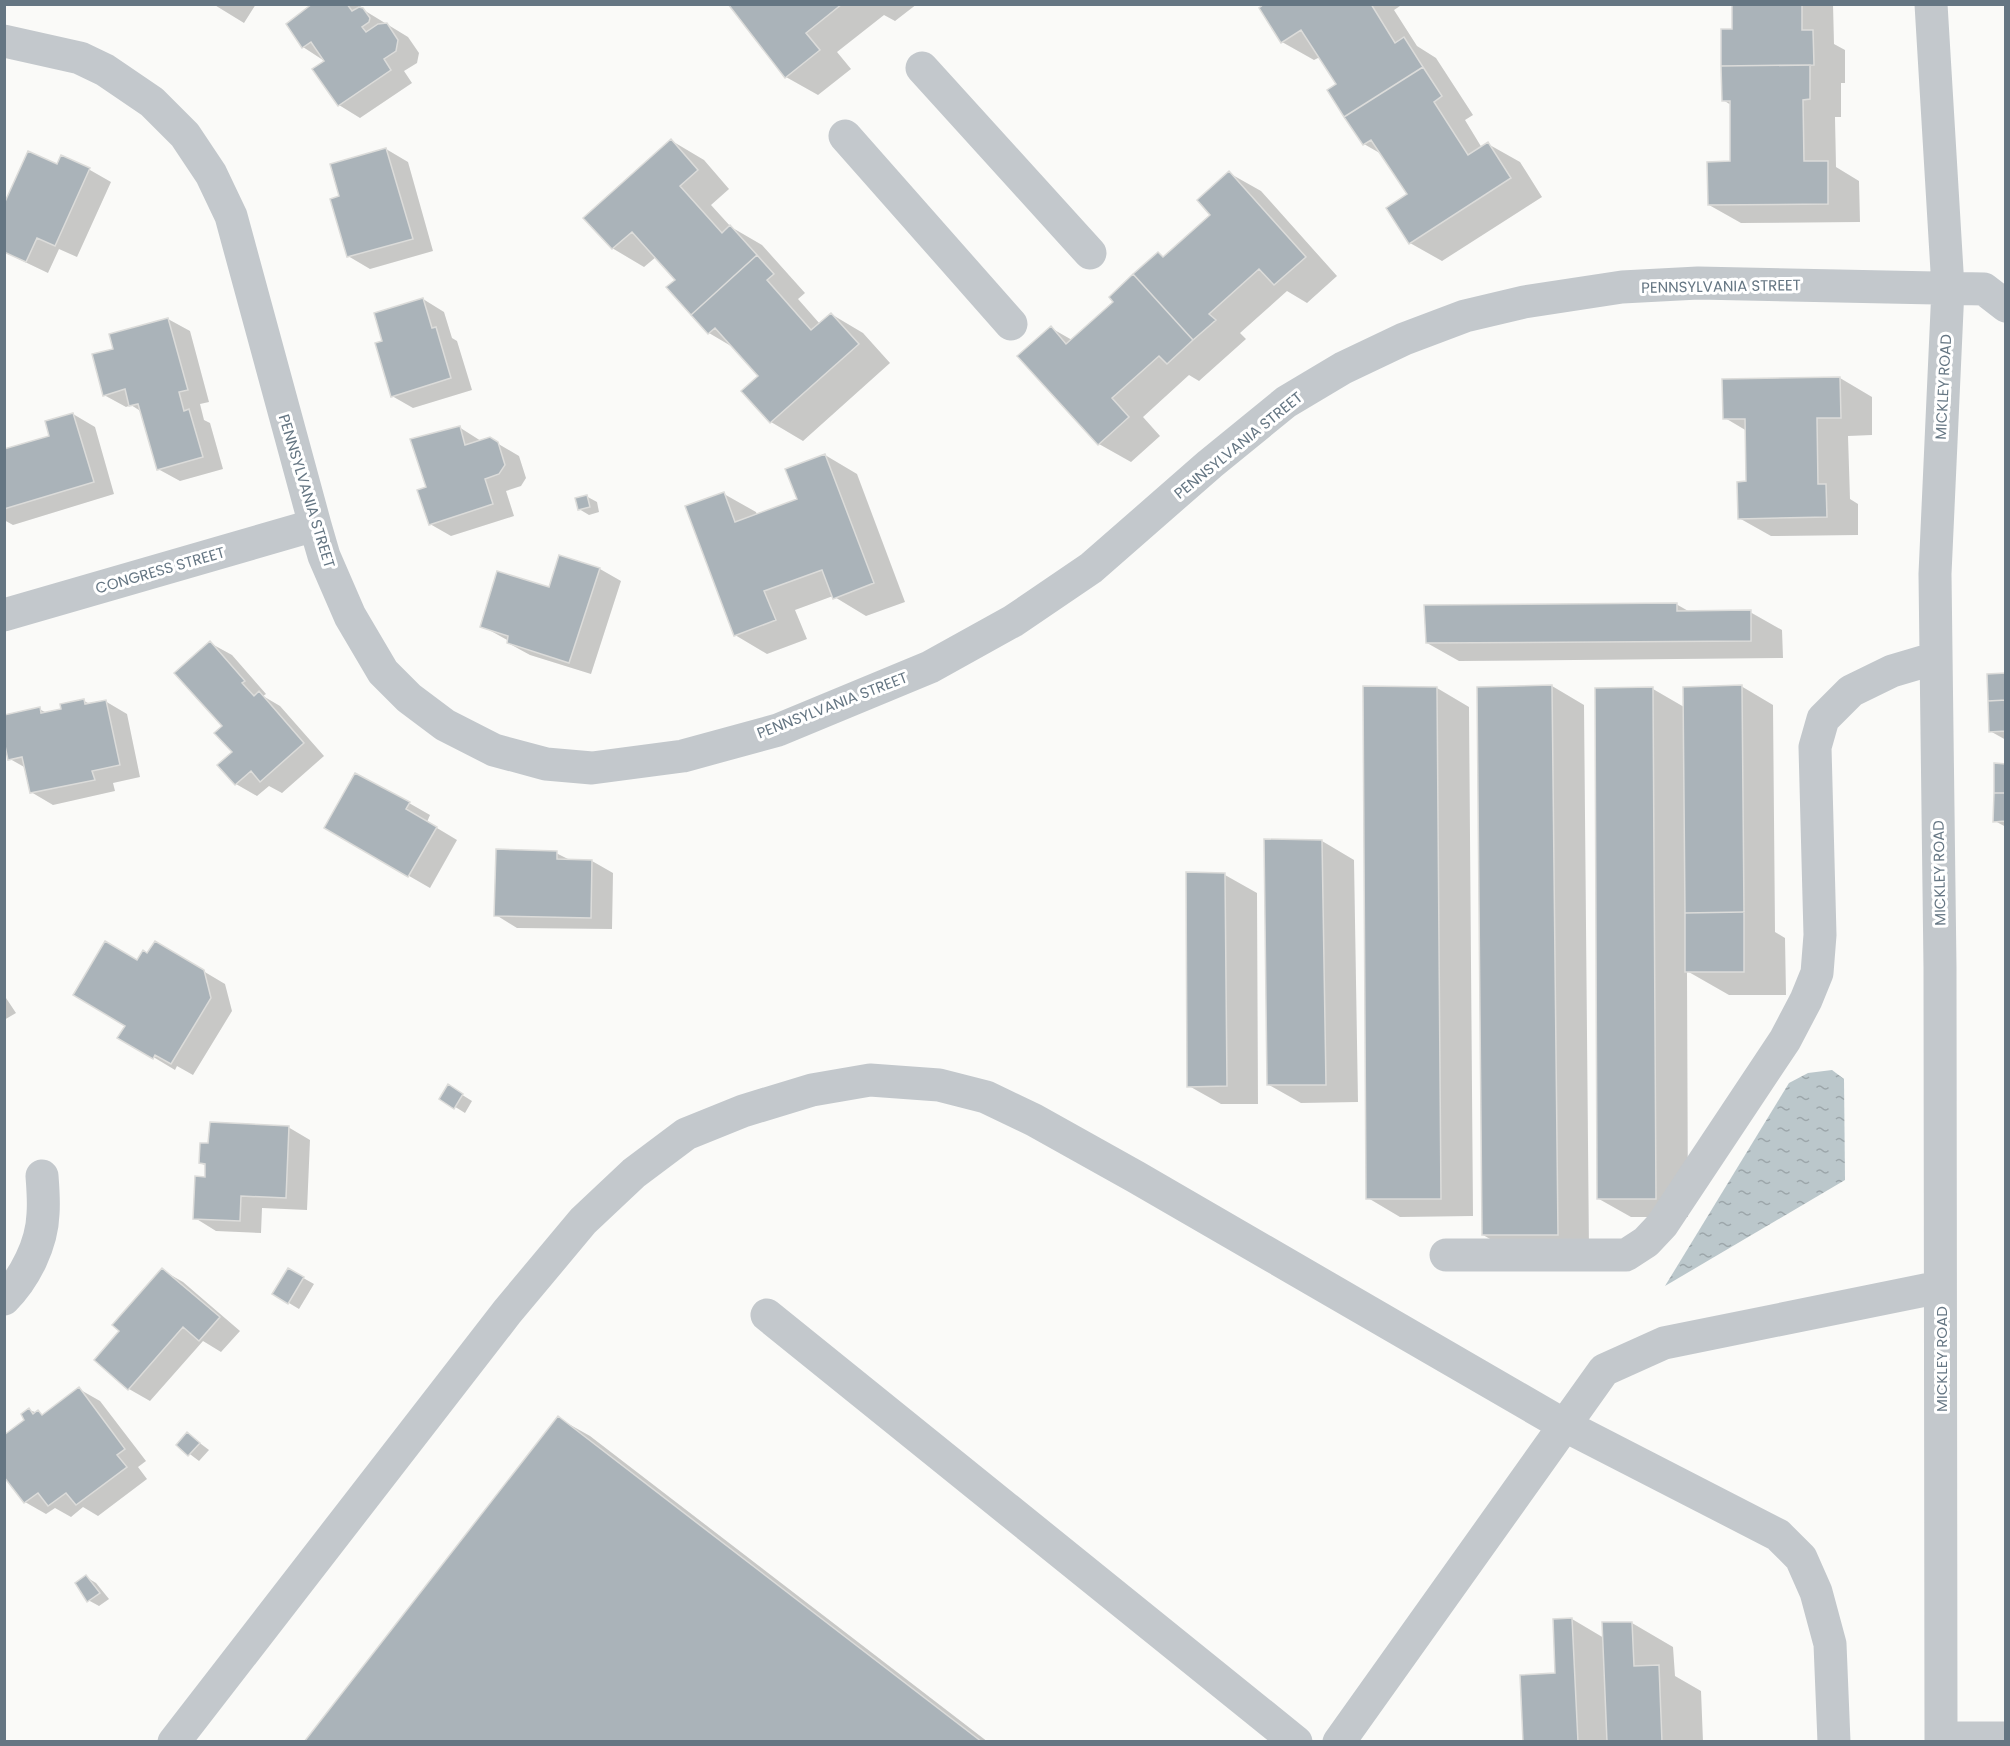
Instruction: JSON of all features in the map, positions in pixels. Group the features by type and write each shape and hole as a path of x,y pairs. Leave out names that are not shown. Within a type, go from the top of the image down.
{"street":[{"name":"MICKLEY ROAD","path":"1931,4 1948,288 1935,574 1940,968 1941,1740"},
{"name":"PENNSYLVANIA STREET","path":"4,41 80,58 105,70 152,102 184,135 211,174 231,216 324,556 350,616 383,672 409,698 445,725 494,750 546,764 592,768 683,756 789,725 930,667 1013,621 1091,568 1210,464 1286,402 1343,368 1404,339 1465,316 1524,302 1600,291 1698,283 1984,289 2006,306"},
{"path":"922,68 1090,253"},
{"path":"845,136 1011,324"},
{"name":"CONGRESS STREET","path":"4,615 315,525"},
{"path":"1446,1254 1626,1255 1646,1242 1662,1226 1785,1040 1818,973 1821,935 1815,747 1823,719 1851,691 1892,671 1936,658"},
{"path":"174,1742 507,1312 583,1221 634,1173 686,1134 743,1111 812,1090 870,1080 939,1085 986,1097 1034,1120 1564,1425 1778,1534 1801,1558 1816,1592 1830,1644 1833,1742"},
{"path":"4,1299 13,1290 35,1251 43,1216 42,1176"},
{"path":"1339,1742 1604,1370 1664,1343 1940,1287"},
{"path":"767,1315 1296,1742"},
{"path":"1941,1740 2006,1738"}],"water":[{"path":"1832,1070 1844,1079 1845,1180 1665,1286 1789,1083 1808,1073"}],"building":[{"path":"312,4 347,4 352,11 359,7 363,8 370,18 369,22 362,27 366,32 378,24 387,23 398,40 396,51 384,59 391,70 338,106 312,69 324,61 311,42 302,48 286,24"},
{"path":"728,4 842,4 806,33 820,50 785,78"},
{"path":"1264,4 1371,4 1395,43 1404,37 1423,67 1344,117 1327,90 1336,84 1301,30 1281,43 1259,8"},
{"path":"1732,4 1802,4 1802,30 1813,30 1814,65 1721,66 1721,29 1732,29"},
{"path":"1810,65 1810,99 1803,100 1804,161 1828,161 1828,204 1708,205 1707,162 1730,161 1730,101 1722,101 1721,66"},
{"path":"1423,67 1442,96 1434,102 1468,155 1488,142 1511,178 1409,244 1386,208 1407,194 1371,140 1363,145 1344,117"},
{"path":"671,139 698,170 680,186 722,233 730,225 757,255 691,315 666,287 675,280 632,232 612,249 583,218"},
{"path":"386,148 413,239 347,257 330,199 339,196 330,164"},
{"path":"28,151 57,164 61,155 90,168 55,246 37,238 26,262 4,252 4,204"},
{"path":"1229,171 1306,257 1274,285 1259,269 1209,314 1216,320 1193,340 1133,274 1158,252 1163,257 1210,215 1197,200"},
{"path":"757,255 774,274 767,280 811,330 831,313 859,344 770,423 741,391 758,376 715,328 708,334 691,315"},
{"path":"1133,274 1193,340 1167,364 1159,356 1112,398 1129,417 1098,445 1017,356 1051,326 1066,344 1113,302 1109,297"},
{"path":"423,298 432,328 436,327 451,378 391,397 375,343 382,341 374,313"},
{"path":"168,318 188,390 179,392 184,411 189,409 203,457 157,470 138,404 129,406 125,389 103,396 92,354 113,349 109,334"},
{"path":"1840,377 1841,418 1817,418 1818,484 1826,484 1827,517 1738,519 1737,482 1746,481 1745,419 1723,419 1722,379"},
{"path":"73,413 94,482 4,509 4,449 49,436 45,421"},
{"path":"460,426 465,445 490,437 498,442 505,465 499,474 485,479 493,504 429,525 417,490 426,487 410,439"},
{"path":"825,454 874,583 833,599 822,570 764,591 776,620 734,636 685,506 724,492 735,522 797,499 785,469"},
{"path":"587,495 590,507 578,510 575,498"},
{"path":"559,555 600,568 569,663 507,643 508,636 480,627 497,571 549,587"},
{"path":"1677,603 1677,611 1751,610 1751,641 1426,643 1424,605"},
{"path":"210,641 245,681 242,683 254,696 259,691 304,743 260,782 251,771 235,785 217,765 232,752 214,733 222,726 174,673"},
{"path":"2006,673 2006,700 1988,701 1987,674"},
{"path":"1552,685 1558,1235 1482,1235 1477,687"},
{"path":"1742,685 1744,912 1685,913 1683,687"},
{"path":"1363,686 1437,687 1441,1199 1366,1199"},
{"path":"1653,687 1656,1199 1597,1199 1595,688"},
{"path":"84,699 85,704 106,700 120,765 92,771 95,780 30,793 22,757 8,760 4,741 4,715 40,707 41,713 61,709 60,704"},
{"path":"2006,700 2006,731 1989,732 1988,701"},
{"path":"1994,763 2006,764 2006,793 1994,793"},
{"path":"355,773 410,802 406,809 437,827 408,877 324,828"},
{"path":"1994,793 2006,793 2006,821 1993,822"},
{"path":"1264,839 1322,840 1326,1085 1267,1085"},
{"path":"496,849 557,851 557,859 592,860 591,918 494,916"},
{"path":"1186,872 1225,873 1227,1086 1187,1087"},
{"path":"1744,912 1744,972 1685,972 1685,913"},
{"path":"105,941 137,960 143,950 147,953 155,941 204,970 211,998 171,1064 155,1055 153,1059 117,1038 125,1026 73,995"},
{"path":"448,1084 463,1094 454,1109 439,1099"},
{"path":"210,1122 289,1126 286,1198 241,1196 240,1221 193,1219 195,1176 205,1177 205,1164 199,1163 200,1143 208,1143"},
{"path":"162,1268 220,1317 199,1341 183,1327 128,1390 94,1360 119,1331 112,1325"},
{"path":"288,1268 304,1277 288,1304 272,1294"},
{"path":"79,1387 125,1449 117,1455 127,1467 76,1505 66,1493 48,1506 38,1493 24,1503 4,1477 4,1435 24,1420 21,1414 29,1408 33,1414 38,1410 42,1415"},
{"path":"558,1416 982,1742 304,1742"},
{"path":"187,1432 200,1443 188,1456 176,1445"},
{"path":"86,1575 100,1593 87,1602 75,1583"},
{"path":"1572,1618 1578,1742 1523,1742 1520,1675 1555,1673 1553,1619"},
{"path":"1602,1622 1632,1622 1634,1666 1659,1665 1662,1742 1607,1742"}]}
